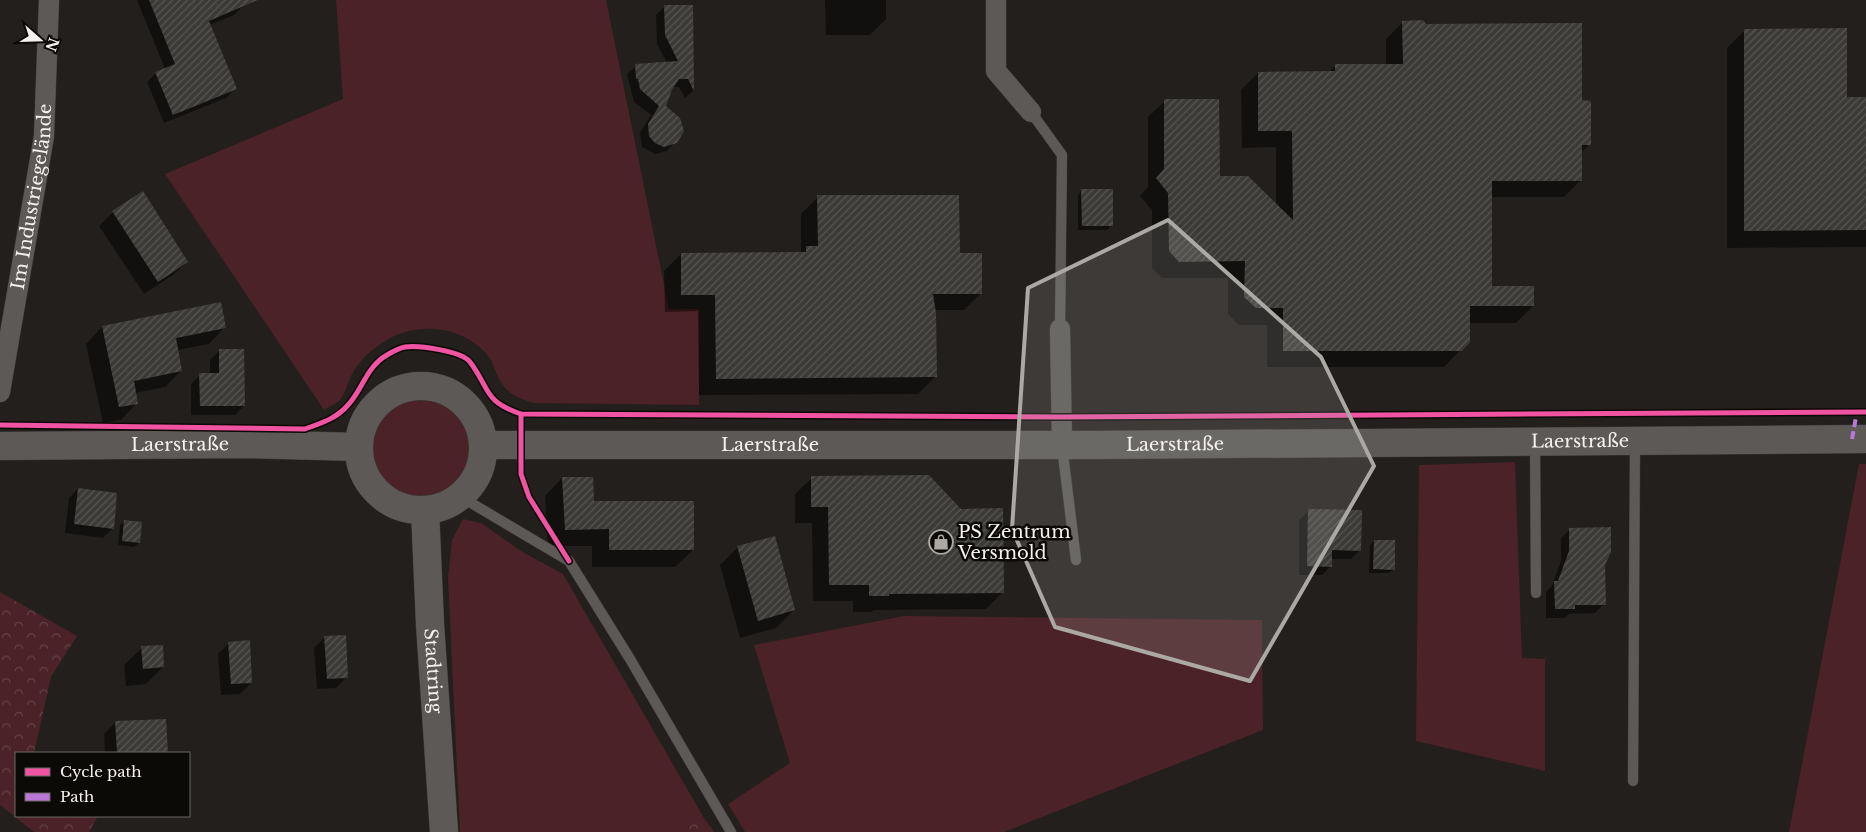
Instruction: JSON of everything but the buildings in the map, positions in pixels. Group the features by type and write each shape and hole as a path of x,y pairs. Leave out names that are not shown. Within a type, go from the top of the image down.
{"main road":[{"path":"413,386 431,386 451,393 468,406 480,424 484,445 477,475 461,497 442,508 425,510 396,504 377,492 363,472 359,447 362,430 369,414 381,400 396,391 413,386"},
{"name":"Laerstraße","path":"484,445 1062,444 1866,439"},
{"name":"Laerstraße","path":"0,446 244,444 359,447"},
{"name":"Stadtring","path":"425,510 430,624 444,832"}],"street":[{"name":"Im Industriegelände","path":"0,392 5,334 44,136 49,0"},
{"path":"996,0 996,71 1032,112"},
{"path":"1060,329 1062,444"}],"lane":[{"path":"1032,112 1062,155 1060,329"},
{"path":"1535,441 1536,593"},
{"path":"1633,781 1636,441"},
{"path":"1062,444 1076,560"},
{"path":"461,497 569,561 630,659 731,832"}],"highlighted area":[{"path":"1168,220 1321,357 1374,466 1250,681 1055,627 1012,529 1028,288"}],"green space":[{"path":"336,0 606,0 669,309 699,309 699,405 534,403 518,397 501,383 492,362 479,346 453,332 424,329 409,331 395,336 373,350 354,371 340,400 324,410 165,174 343,99"},
{"path":"420,395 440,398 449,403 463,417 468,426 471,446 468,466 463,475 449,489 440,494 420,497 400,494 391,489 377,475 372,466 369,446 372,426 377,417 391,403 400,398"},
{"path":"1515,462 1522,658 1545,659 1545,771 1416,741 1419,465"},
{"path":"1859,464 1866,464 1866,832 1789,832"},
{"path":"463,519 481,523 521,551 563,574 704,818 678,832 460,832 448,577 452,540"},
{"path":"0,592 77,636 51,677 34,752 15,752 15,817 0,805"},
{"path":"904,616 1262,620 1263,730 1004,832 745,832 728,804 790,763 754,645"},
{"path":"15,817 97,817 89,832 34,832"},
{"path":"704,818 714,832 678,832"}],"marked path":[{"path":"1852,439 1857,412"}],"cycle path":[{"path":"0,425 305,429 328,420 343,410 353,399 374,366 387,355 405,347 429,348 465,358 477,372 489,394 500,404 521,414 1060,417 1866,412"},
{"path":"521,414 521,474 529,497 569,561"}],"place":[{"name":"PS Zentrum Versmold","path":"941,542"}]}
